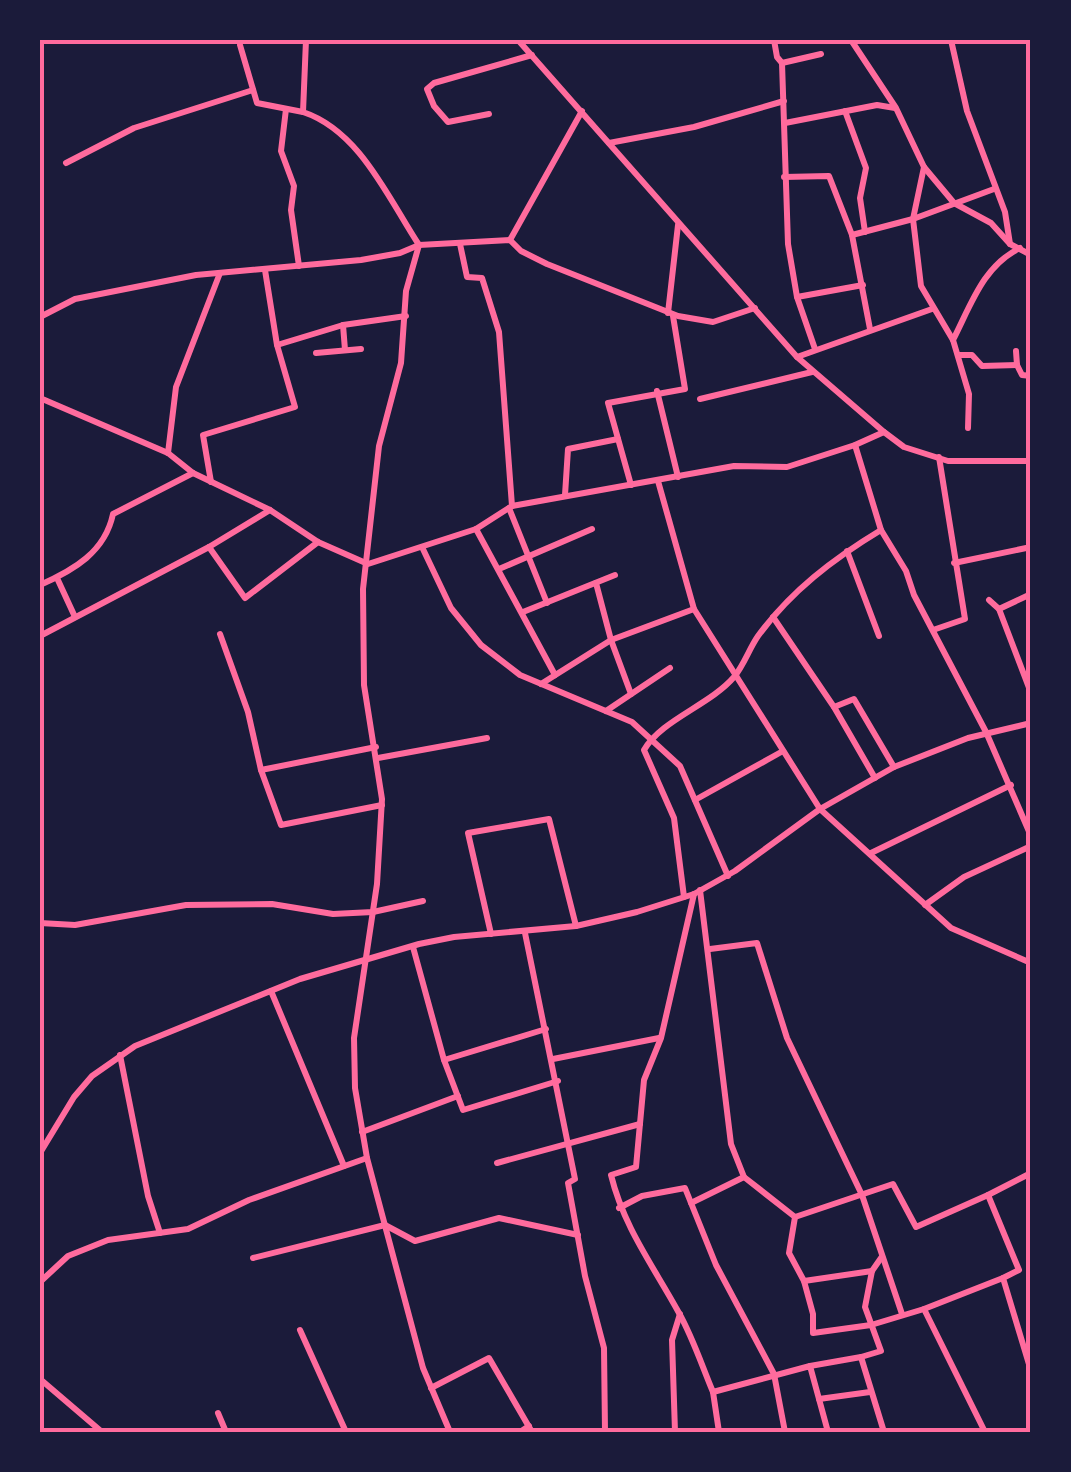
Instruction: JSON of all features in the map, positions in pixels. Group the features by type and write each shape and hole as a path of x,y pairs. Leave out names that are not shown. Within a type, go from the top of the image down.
{"street":[{"path":"303,112 306,40"},
{"path":"518,40 797,357 884,432 904,447 948,461 1031,461"},
{"path":"774,40 776,57 782,64 788,244 798,297 815,349"},
{"path":"851,40 896,108 924,168 954,203 1031,255"},
{"path":"950,40 966,111 1004,212 1010,244"},
{"path":"240,45 257,103 303,112 330,125 355,148 420,245"},
{"path":"782,64 821,54"},
{"path":"489,114 448,122 434,106 427,89 434,83 532,55"},
{"path":"66,163 134,128 254,90"},
{"path":"609,143 694,127 784,102"},
{"path":"785,123 877,105 896,108"},
{"path":"286,109 281,151 294,186 291,210 299,266"},
{"path":"510,240 582,111"},
{"path":"846,111 866,168 860,198 866,232"},
{"path":"924,168 913,219 921,286 958,355 969,394 968,428"},
{"path":"784,177 830,176 852,235 870,329"},
{"path":"852,235 913,219 994,189"},
{"path":"631,486 608,403 684,389 671,314 678,223"},
{"path":"40,316 75,299 196,275 381,257 420,245 510,240"},
{"path":"510,240 534,258 671,314 713,322 756,308"},
{"path":"460,244 467,277 482,278 499,332 511,507 547,602"},
{"path":"420,245 406,292 401,364 379,446 363,589 364,685 378,758 382,805 373,912 354,1038 355,1088 367,1158 431,1388 450,1432"},
{"path":"953,340 971,297 1004,256 1020,248"},
{"path":"212,483 203,434 295,407 277,345 265,270"},
{"path":"168,454 176,387 220,273"},
{"path":"798,297 863,285"},
{"path":"797,357 932,309"},
{"path":"277,345 343,325 406,316"},
{"path":"343,325 345,350"},
{"path":"316,353 361,349"},
{"path":"1016,351 1022,375 1031,376"},
{"path":"958,355 972,355 982,366 1017,365"},
{"path":"700,399 814,372"},
{"path":"656,392 678,477"},
{"path":"40,398 168,454 194,474 270,510 318,542 368,564 476,528 511,507 734,466 787,467 884,432"},
{"path":"565,495 568,449 618,439"},
{"path":"855,445 881,530 906,571 914,594 986,732 1031,836"},
{"path":"933,630 965,619 939,457"},
{"path":"40,585 85,560 105,540 113,514 194,474"},
{"path":"658,482 694,609 820,809 951,928 1031,963"},
{"path":"40,636 209,547 270,510"},
{"path":"476,528 524,612 554,675"},
{"path":"500,568 592,529"},
{"path":"684,896 674,818 644,750 650,738 708,701 736,675 756,640 789,598 847,550 881,530"},
{"path":"209,547 245,598 318,542"},
{"path":"954,563 1031,546"},
{"path":"422,547 451,608 481,645 520,675 632,722 680,766 728,876"},
{"path":"847,550 879,636"},
{"path":"524,612 615,575"},
{"path":"57,578 75,617"},
{"path":"596,583 631,694"},
{"path":"999,608 1031,594"},
{"path":"989,600 999,608 1031,692"},
{"path":"541,684 611,640 694,609"},
{"path":"773,617 875,778"},
{"path":"220,634 281,825 382,805"},
{"path":"606,711 670,668"},
{"path":"834,708 854,699 894,767"},
{"path":"40,1153 74,1096 92,1076 120,1055 161,1034 271,991 413,947 454,937 576,926 697,892 728,876 820,809 894,767 986,732 1031,722"},
{"path":"378,758 486,738"},
{"path":"262,770 376,748"},
{"path":"695,800 783,751"},
{"path":"871,853 1011,785"},
{"path":"491,934 468,833 549,819 576,926"},
{"path":"925,904 964,877 1031,846"},
{"path":"697,892 710,949 730,1144 744,1177 794,1216"},
{"path":"697,892 661,1038 644,1080 636,1166 612,1176 619,1208 680,1314 713,1392 719,1432"},
{"path":"40,922 75,925 186,905 272,904 334,914 373,912 423,901"},
{"path":"525,933 558,1081 575,1179 568,1182 604,1348 605,1432"},
{"path":"710,949 757,942 787,1038 862,1196 902,1314"},
{"path":"413,947 444,1060 463,1110 558,1081"},
{"path":"271,991 344,1166"},
{"path":"444,1060 546,1029"},
{"path":"552,1059 661,1038"},
{"path":"120,1055 148,1196 160,1233"},
{"path":"362,1132 458,1096"},
{"path":"498,1164 640,1124"},
{"path":"40,1282 68,1256 108,1240 188,1229 248,1200 367,1158"},
{"path":"794,1216 893,1184 916,1228 1031,1174"},
{"path":"691,1202 744,1177"},
{"path":"619,1208 642,1196 686,1188 716,1265 774,1374 785,1432"},
{"path":"988,1194 1019,1270"},
{"path":"794,1216 789,1253 804,1281 813,1314 813,1334 871,1325 924,1309 1031,1264"},
{"path":"253,1258 386,1225 414,1241 499,1218 578,1235"},
{"path":"713,1392 774,1374 881,1351 865,1307 872,1271 882,1257"},
{"path":"804,1281 872,1271"},
{"path":"1004,1278 1031,1372"},
{"path":"924,1309 985,1432"},
{"path":"675,1432 672,1340 680,1314"},
{"path":"300,1330 346,1432"},
{"path":"861,1357 884,1432"},
{"path":"431,1388 488,1358 531,1429 520,1432"},
{"path":"810,1366 828,1432"},
{"path":"40,1378 102,1432"},
{"path":"820,1400 870,1392"},
{"path":"218,1413 226,1432"}]}
